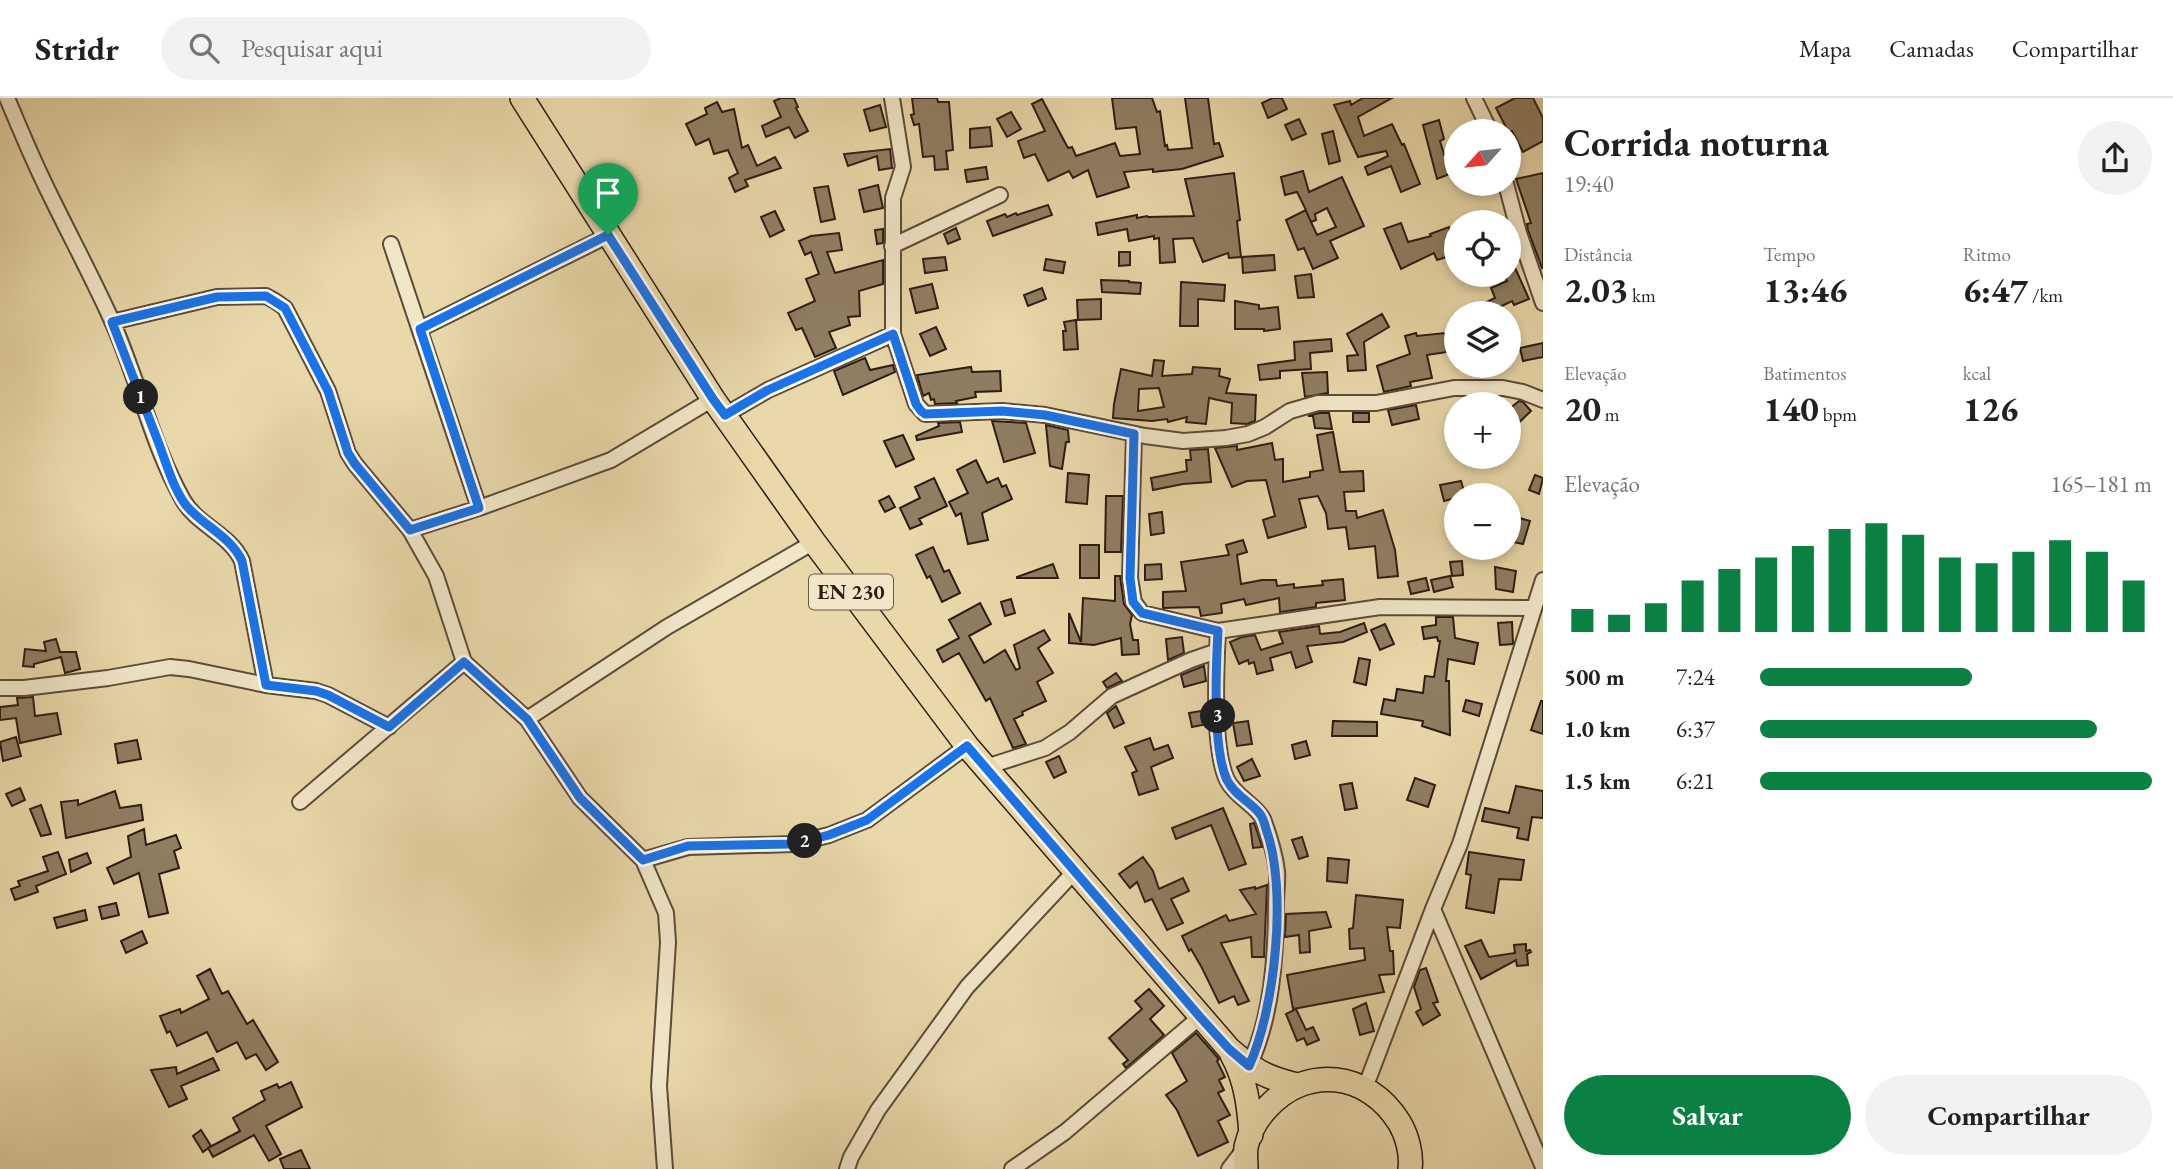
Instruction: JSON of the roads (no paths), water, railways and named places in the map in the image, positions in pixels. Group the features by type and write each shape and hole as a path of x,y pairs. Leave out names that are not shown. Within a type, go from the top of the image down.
{"main road":[{"name":"EN 230","path":"522,98 719,407 814,541 967,746 1229,1049 1249,1066 1271,1079 1297,1085"},
{"name":"EN 230","path":"1229,1049 1247,1089 1248,1150"},
{"path":"1248,1150 1257,1119 1277,1096 1297,1085 1320,1080 1343,1081 1365,1088 1389,1107 1405,1132 1410,1169"}],"street":[{"path":"7,98 40,175 112,322 185,503 238,552 242,561 266,685"},
{"path":"892,98 903,167 893,198 893,334 916,404 925,414 1002,411 1045,415 1134,434 1183,441 1248,434 1290,411 1318,403 1376,403 1454,388 1503,388 1543,400"},
{"path":"1474,98 1484,119"},
{"path":"892,246 1000,195"},
{"path":"1509,196 1543,303"},
{"path":"420,329 608,235"},
{"path":"391,244 479,508"},
{"path":"112,322 217,297 266,296 285,308 328,391 348,453 410,530 436,576 464,662 527,719 580,798 643,860 666,913 668,942 659,1086 665,1169"},
{"path":"410,530 611,460 719,407 768,390 893,334"},
{"path":"1134,434 1130,578 1133,602 1142,613 1218,631 1380,607 1534,608"},
{"path":"527,719 667,628 814,541"},
{"path":"1365,1088 1460,844 1543,580"},
{"path":"1218,631 1218,747 1227,780 1240,798 1261,815 1277,870 1276,936 1270,991 1258,1047 1249,1066"},
{"path":"986,767 1045,748 1070,732 1112,696 1191,660 1217,652"},
{"path":"300,802 464,662"},
{"path":"0,688 36,687 170,667 266,685 316,691 389,727"},
{"path":"643,860 688,846 793,844 829,835 867,820 967,746"},
{"path":"847,1169 878,1110 967,987 1075,871"},
{"path":"1433,909 1543,1167"},
{"path":"1012,1169 1065,1132 1200,1017"},
{"path":"1229,1169 1248,1150"}]}
